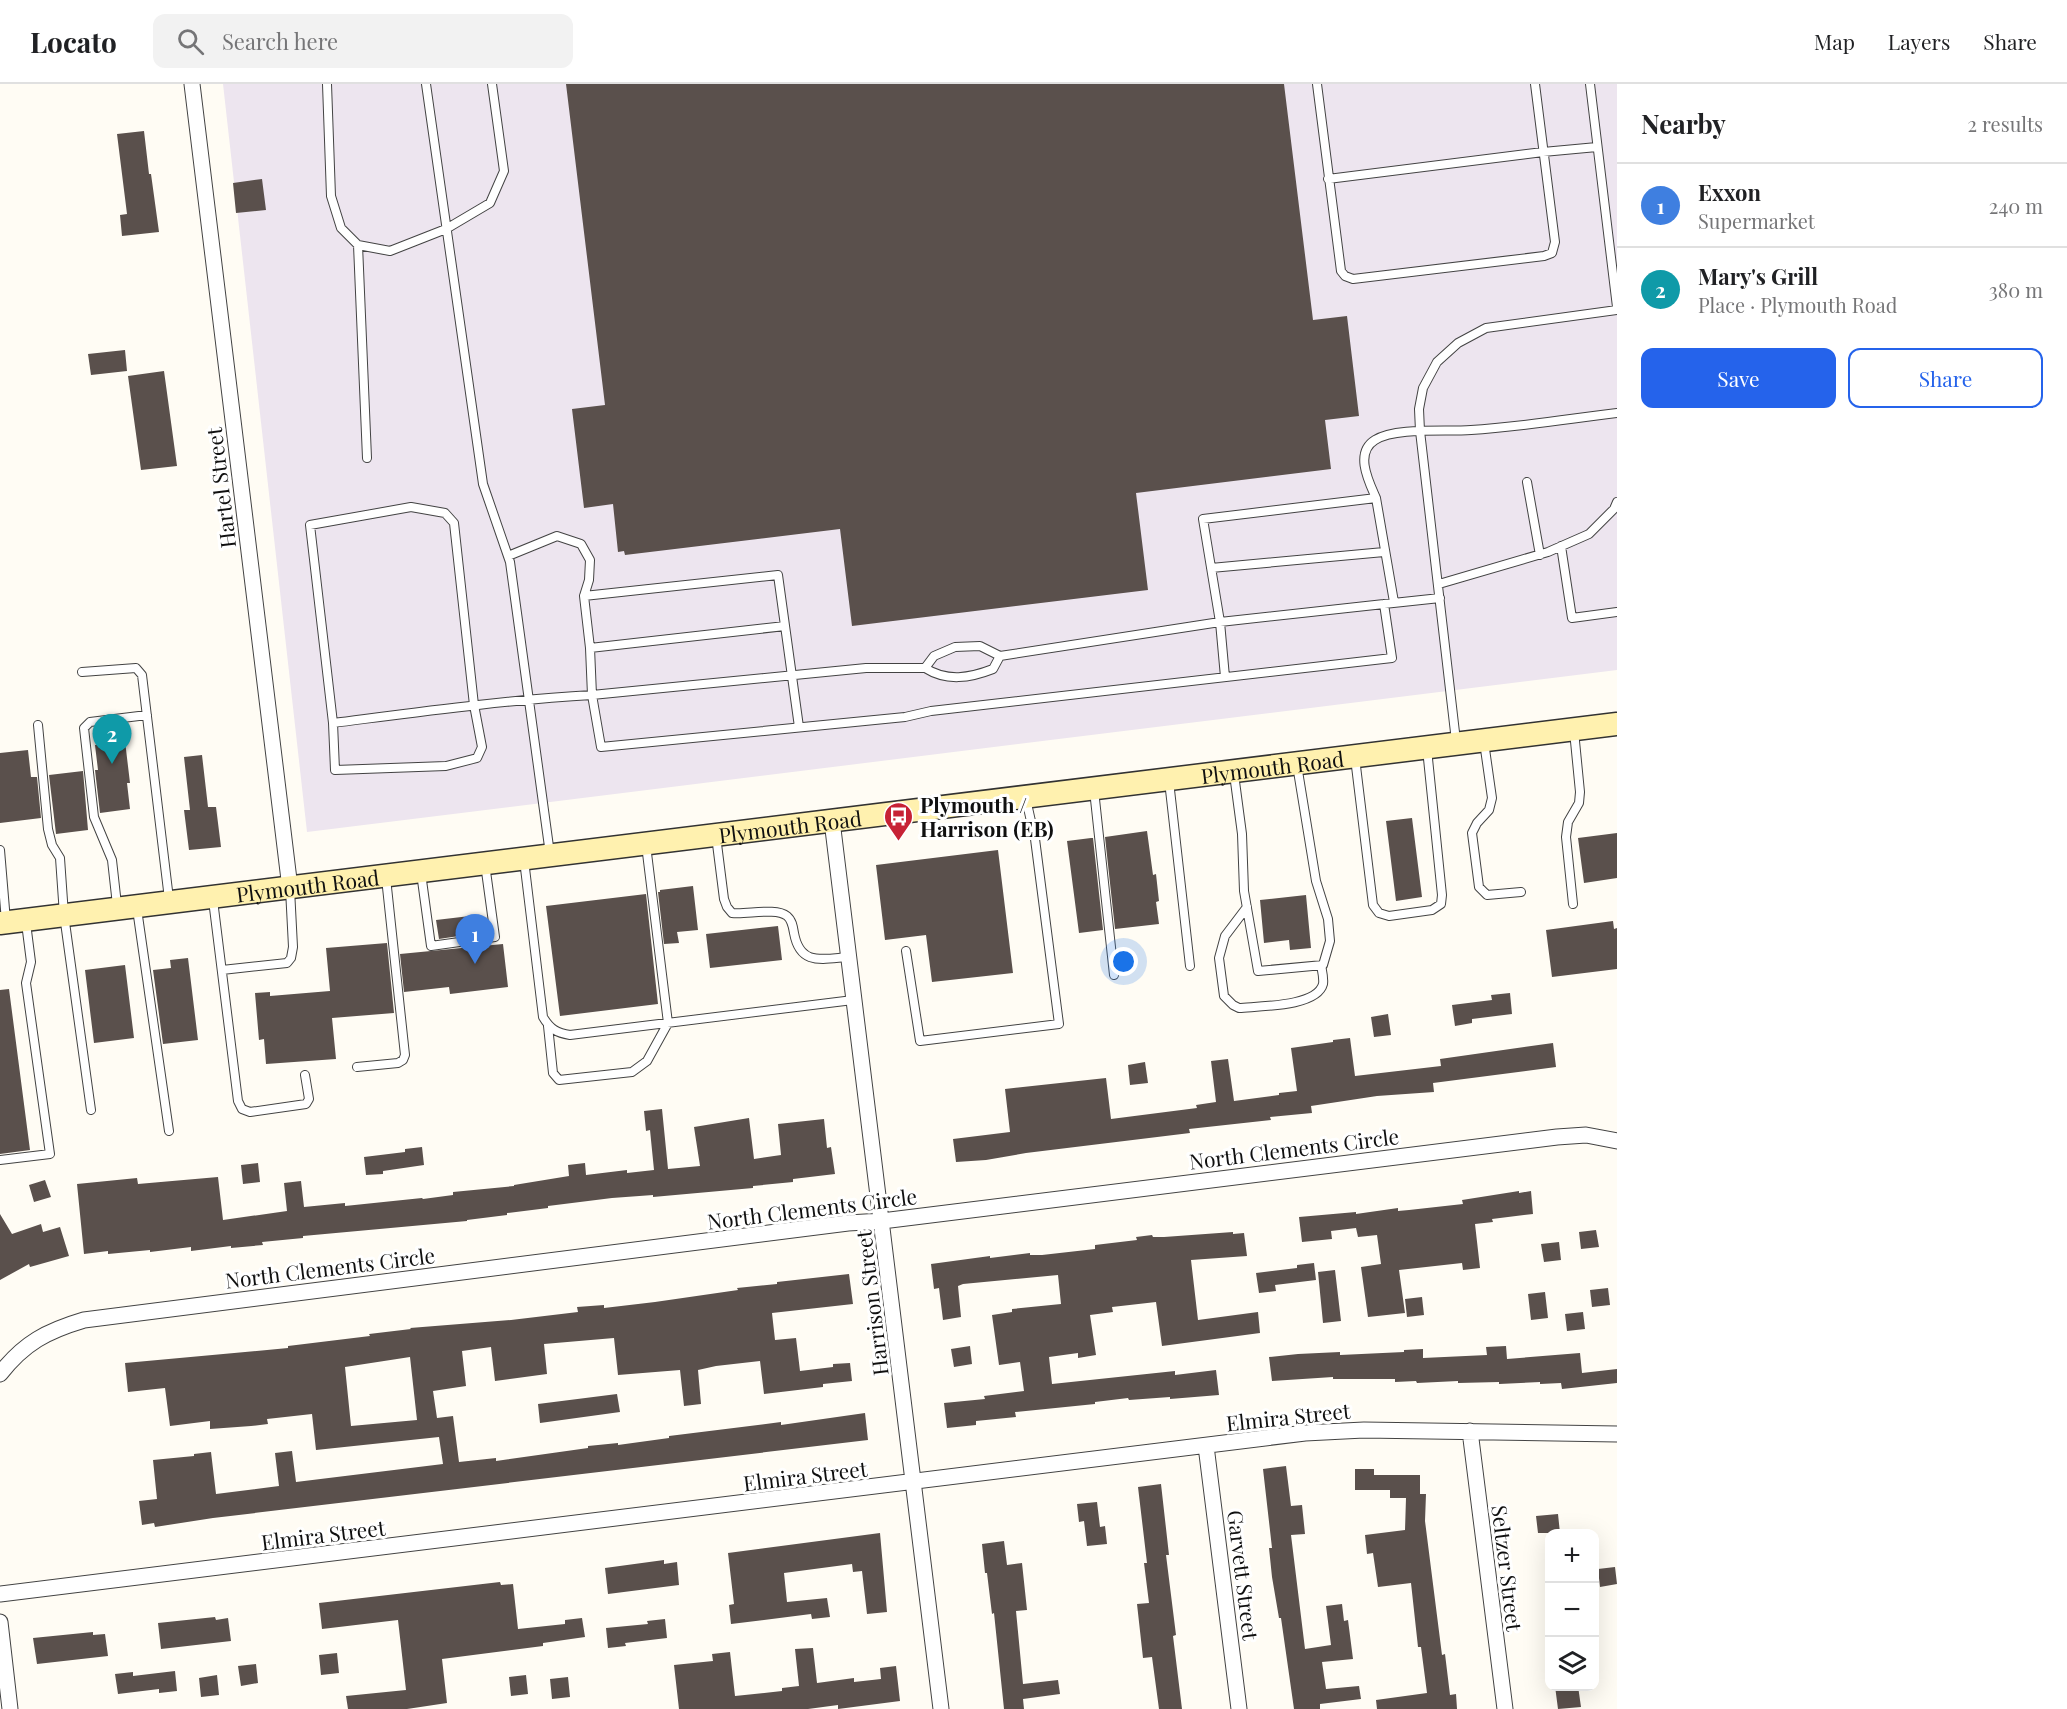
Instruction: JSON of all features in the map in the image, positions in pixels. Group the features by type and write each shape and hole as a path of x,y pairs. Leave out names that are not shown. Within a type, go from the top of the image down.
{"main road":[{"name":"Plymouth Road","path":"11,922 1617,724"}],"street":[{"name":"Hartel Street","path":"192,84 290,888"},
{"name":"Harrison Street","path":"832,821 941,1709"},
{"name":"North Clements Circle","path":"0,1374 20,1352 43,1335 84,1320 1557,1137 1586,1135 1617,1141"},
{"name":"Elmira Street","path":"0,1594 1335,1431 1617,1434"},
{"name":"Seltzer Street","path":"1470,1431 1505,1709"},
{"name":"Garvett Street","path":"1206,1446 1239,1709"},
{"path":"0,1622 10,1709"}],"lane":[{"path":"327,84 331,196 341,228 358,245 390,251 446,229 490,203 504,171 492,84"},
{"path":"426,84 483,484 508,556 550,855"},
{"path":"1317,84 1341,271 1345,276 1353,279 1544,256 1552,253 1555,242 1535,84"},
{"path":"1456,744 1420,431 1419,409 1423,388 1437,362 1458,343 1486,328 1617,309 1590,84"},
{"path":"1328,179 1598,147"},
{"path":"358,245 367,458"},
{"path":"1394,602 1376,498 1364,472 1365,454 1373,440 1390,434 1472,430 1617,413"},
{"path":"1527,482 1540,555"},
{"path":"1225,677 1220,622 1203,519 1376,498"},
{"path":"1438,584 1540,555 1589,534 1614,509 1617,502"},
{"path":"411,507 445,513 454,523 474,705 482,747 477,758 446,766 335,770 333,723 310,525 411,507"},
{"path":"508,556 557,536 581,544 590,560 589,580 584,596 592,695 601,747 905,717 931,711 1392,658 1384,604"},
{"path":"1562,546 1572,618 1617,612"},
{"path":"1211,568 1384,552"},
{"path":"584,596 778,575 799,727"},
{"path":"925,668 934,656 955,646 980,646 1000,656 1220,622 1440,598"},
{"path":"590,648 784,626"},
{"path":"333,723 528,699 592,695 866,668 925,668 937,676 977,676 993,669 1000,656"},
{"path":"82,672 136,668 142,675 170,903"},
{"path":"147,715 90,722 84,728 94,818 112,860 127,908 170,1131"},
{"path":"38,725 48,829 52,845 60,858 64,915 91,1110"},
{"path":"1573,904 1566,837 1568,822 1579,803 1580,792 1574,730"},
{"path":"1484,741 1492,798 1489,810 1477,823 1472,833 1479,887 1487,895 1521,892"},
{"path":"1355,756 1373,905 1380,914 1389,916 1432,910 1441,904 1442,895 1426,748"},
{"path":"1234,771 1242,834 1244,891 1258,971 1323,965 1330,941 1328,920 1316,881 1297,764"},
{"path":"1169,779 1190,966"},
{"path":"1093,789 1114,975"},
{"path":"906,951 920,1041 1059,1024 1035,839 1025,797"},
{"path":"716,835 724,899 732,913 779,912 787,916 792,924 796,943 801,952 816,959 848,957"},
{"path":"524,859 543,1017 548,1026 553,1073 559,1080 570,1081 632,1072 647,1061 668,1023 646,844"},
{"path":"0,850 11,922 31,962 26,982 50,1154 0,1160"},
{"path":"420,872 431,946 495,937 485,864"},
{"path":"357,1067 398,1063 405,1055 386,876"},
{"path":"222,970 286,963 291,958 293,947 290,888"},
{"path":"213,898 238,1101 242,1109 250,1112 306,1104 309,1100 305,1075"},
{"path":"1247,907 1225,936 1219,958 1223,992 1233,1005 1239,1008 1305,1001 1321,988 1324,982 1321,965"},
{"path":"548,1026 558,1033 570,1035 853,1000"}],"shaded area":[{"path":"223,84 1617,84 1617,670 307,832"}],"building":[{"path":"566,84 1284,84 1313,320 1347,316 1359,416 1325,420 1331,469 1136,493 1148,590 852,626 840,529 625,555 624,551 618,552 613,504 584,508 572,409 605,405"},
{"path":"144,131 159,232 122,236 120,215 127,214 117,134"},
{"path":"262,179 266,210 236,213 233,183"},
{"path":"125,350 127,371 91,375 88,354"},
{"path":"164,371 177,466 141,470 128,376"},
{"path":"125,741 130,783 127,783 130,809 100,813 95,770 98,770 95,745"},
{"path":"28,750 31,777 37,777 41,818 0,823 0,753"},
{"path":"202,755 208,807 216,807 221,847 189,850 184,810 190,810 184,757"},
{"path":"83,771 88,830 56,834 49,775"},
{"path":"1412,818 1422,897 1396,901 1386,821"},
{"path":"1147,831 1153,875 1156,874 1159,924 1115,929 1105,837"},
{"path":"1617,833 1617,878 1584,883 1578,838"},
{"path":"1093,838 1103,930 1079,933 1067,841"},
{"path":"998,850 1013,973 932,982 926,935 885,940 876,865"},
{"path":"693,886 698,930 677,932 679,943 664,944 658,892"},
{"path":"646,894 658,1004 560,1016 546,906"},
{"path":"1306,895 1311,948 1290,950 1289,940 1264,943 1260,900"},
{"path":"470,916 472,934 439,939 436,920"},
{"path":"1613,921 1614,929 1617,928 1617,969 1552,977 1546,930"},
{"path":"778,926 782,960 710,968 706,934"},
{"path":"387,943 394,1013 332,1018 336,1059 266,1064 264,1039 259,1040 255,993 270,992 270,996 330,991 326,948"},
{"path":"503,944 508,987 450,994 449,987 404,992 400,954"},
{"path":"188,958 198,1040 163,1044 153,970 171,968 170,960"},
{"path":"125,965 134,1038 94,1043 85,970"},
{"path":"9,989 30,1150 0,1154 0,990"},
{"path":"1510,993 1512,1014 1472,1019 1472,1023 1455,1026 1452,1005 1492,1000 1491,995"},
{"path":"1388,1014 1391,1035 1374,1037 1371,1017"},
{"path":"1350,1038 1355,1076 1441,1066 1440,1059 1553,1043 1556,1067 1433,1083 1434,1092 1377,1096 1311,1106 1312,1113 1189,1129 1190,1133 956,1162 953,1139 1010,1132 1005,1089 1106,1078 1111,1119 1197,1108 1196,1105 1216,1102 1211,1061 1228,1059 1234,1101 1279,1095 1279,1093 1297,1091 1291,1048"},
{"path":"1145,1062 1148,1083 1130,1085 1128,1065"},
{"path":"662,1109 668,1169 700,1166 694,1127 749,1118 754,1159 781,1155 778,1124 824,1119 827,1148 831,1147 835,1174 793,1179 793,1182 753,1186 753,1188 653,1197 653,1195 612,1198 548,1206 548,1208 467,1221 303,1236 303,1238 262,1242 263,1245 191,1251 191,1247 150,1252 150,1250 108,1254 108,1251 84,1254 77,1184 137,1178 138,1184 218,1177 223,1220 287,1211 284,1183 301,1181 304,1207 345,1203 345,1206 423,1199 453,1195 453,1192 514,1186 569,1176 568,1165 585,1163 586,1175 627,1170 627,1173 654,1170 650,1130 646,1131 644,1111"},
{"path":"422,1147 424,1165 383,1171 383,1174 366,1175 364,1157 405,1152 405,1149"},
{"path":"258,1163 260,1182 243,1184 241,1165"},
{"path":"45,1180 51,1197 34,1202 29,1185"},
{"path":"1519,1191 1519,1193 1531,1191 1533,1214 1492,1219 1493,1222 1475,1224 1480,1268 1463,1270 1462,1263 1399,1270 1405,1313 1368,1317 1361,1267 1381,1264 1377,1235 1358,1237 1356,1228 1331,1231 1332,1239 1302,1242 1299,1217 1356,1212 1356,1214 1398,1208 1398,1211 1463,1204 1462,1200"},
{"path":"0,1214 12,1234 41,1224 43,1232 60,1227 69,1256 30,1267 29,1264 0,1280"},
{"path":"1596,1230 1599,1247 1581,1249 1579,1232"},
{"path":"1233,1232 1233,1234 1244,1233 1247,1256 1191,1260 1198,1320 1258,1312 1260,1333 1162,1346 1156,1302 1112,1307 1113,1312 1090,1315 1096,1355 1078,1358 1078,1353 1049,1357 1052,1384 1175,1371 1175,1375 1216,1370 1219,1395 1170,1399 1170,1397 1129,1400 1128,1398 1095,1402 1095,1404 1015,1412 1016,1417 976,1421 976,1425 947,1428 944,1403 985,1399 984,1396 1024,1391 1020,1362 999,1365 992,1315 1012,1312 1012,1309 1061,1304 1058,1275 963,1284 958,1286 961,1317 943,1320 939,1288 934,1289 931,1264 990,1256 990,1258 1030,1253 1030,1255 1042,1255 1095,1249 1095,1245 1137,1240 1136,1237 1152,1235 1153,1237 1164,1237"},
{"path":"1559,1242 1561,1260 1544,1262 1541,1244"},
{"path":"1314,1263 1316,1280 1275,1285 1276,1291 1259,1293 1256,1273 1297,1268 1297,1265"},
{"path":"1335,1270 1341,1321 1323,1323 1318,1272"},
{"path":"849,1274 853,1304 772,1313 775,1340 796,1338 800,1371 850,1363 852,1381 764,1394 760,1361 716,1366 698,1370 701,1404 684,1406 680,1370 618,1375 614,1338 544,1344 547,1374 495,1381 491,1347 462,1351 466,1386 433,1391 437,1418 453,1416 459,1462 496,1458 496,1461 588,1448 588,1446 618,1443 618,1445 669,1438 669,1436 781,1422 781,1425 865,1413 868,1440 213,1518 155,1527 154,1523 142,1525 139,1501 157,1499 153,1460 211,1452 216,1494 279,1486 275,1453 292,1451 296,1482 443,1464 439,1437 316,1450 312,1414 267,1419 268,1424 251,1426 210,1429 210,1421 170,1426 165,1388 128,1392 125,1363 288,1348 288,1346 370,1336 369,1334 410,1328 578,1312 577,1307 604,1305 604,1308 655,1302 738,1290 737,1288 777,1284 777,1282","holes":["410,1357 417,1420 351,1426 345,1367"]},
{"path":"1608,1288 1610,1305 1592,1307 1590,1290"},
{"path":"1545,1292 1548,1318 1531,1320 1528,1294"},
{"path":"1422,1297 1424,1315 1407,1317 1405,1299"},
{"path":"1583,1312 1585,1329 1567,1331 1565,1314"},
{"path":"970,1346 972,1364 954,1367 951,1349"},
{"path":"1506,1346 1507,1359 1580,1353 1582,1373 1617,1369 1617,1383 1562,1389 1561,1383 1540,1384 1540,1382 1417,1383 1416,1381 1395,1382 1395,1379 1333,1379 1333,1377 1272,1381 1269,1357 1340,1352 1340,1355 1404,1352 1404,1350 1423,1349 1423,1358 1487,1355 1486,1347"},
{"path":"617,1394 620,1412 540,1423 538,1404"},
{"path":"1286,1466 1291,1506 1302,1505 1305,1534 1291,1535 1305,1649 1331,1645 1326,1606 1342,1604 1344,1621 1348,1620 1353,1659 1322,1662 1326,1689 1359,1686 1361,1699 1320,1704 1320,1709 1294,1709 1281,1618 1279,1618 1272,1577 1269,1548 1272,1548 1263,1469"},
{"path":"1355,1469 1374,1469 1374,1475 1420,1475 1420,1494 1426,1494 1425,1521 1442,1655 1445,1654 1450,1695 1456,1694 1457,1709 1377,1709 1376,1700 1427,1693 1421,1647 1418,1647 1411,1583 1378,1587 1373,1553 1367,1554 1365,1535 1405,1530 1406,1498 1390,1498 1390,1490 1355,1490"},
{"path":"1161,1484 1169,1555 1166,1555 1176,1635 1173,1636 1182,1709 1159,1709 1152,1657 1143,1658 1137,1604 1149,1603 1138,1487"},
{"path":"1097,1502 1100,1527 1105,1526 1107,1544 1087,1546 1084,1521 1079,1522 1077,1504"},
{"path":"1558,1514 1560,1529 1545,1529 1545,1533 1538,1533 1536,1516"},
{"path":"880,1533 887,1612 867,1614 862,1571 853,1572 852,1564 784,1573 787,1602 827,1598 830,1617 812,1619 811,1614 731,1624 729,1605 734,1604 728,1553"},
{"path":"1004,1541 1007,1565 1022,1563 1027,1610 1016,1611 1023,1684 1058,1680 1060,1694 1023,1699 1024,1709 1004,1709 994,1613 992,1614 987,1573 985,1573 982,1544"},
{"path":"664,1560 664,1564 677,1562 679,1585 608,1594 605,1568"},
{"path":"1615,1567 1617,1584 1600,1587 1599,1569"},
{"path":"500,1582 501,1585 513,1584 518,1629 565,1624 565,1620 582,1618 585,1637 543,1643 543,1646 442,1659 447,1703 407,1709 348,1709 346,1696 406,1690 398,1620 322,1629 319,1603"},
{"path":"215,1617 216,1620 228,1618 231,1641 161,1649 158,1623"},
{"path":"665,1619 667,1638 625,1643 626,1646 608,1648 606,1628 648,1624 647,1621"},
{"path":"93,1632 93,1635 105,1634 108,1656 37,1664 33,1638"},
{"path":"813,1648 817,1683 854,1678 854,1682 881,1679 880,1668 896,1666 900,1701 838,1709 838,1705 808,1709 679,1709 674,1665 713,1661 712,1654 730,1652 735,1696 782,1691 782,1688 799,1686 795,1649"},
{"path":"337,1653 339,1673 321,1675 319,1655"},
{"path":"256,1664 258,1683 241,1686 238,1666"},
{"path":"175,1671 177,1691 159,1693 159,1689 118,1694 115,1674 133,1672 133,1676"},
{"path":"217,1675 219,1695 201,1697 199,1678"},
{"path":"526,1675 528,1694 511,1696 509,1677"},
{"path":"568,1677 570,1697 552,1699 550,1679"},
{"path":"1556,1691 1579,1691 1581,1707 1558,1709"}],"place":[{"name":"Mary's Grill","path":"112,764"},
{"name":"Plymouth / Harrison (EB)","path":"899,842"},
{"name":"Exxon","path":"475,964"}]}
